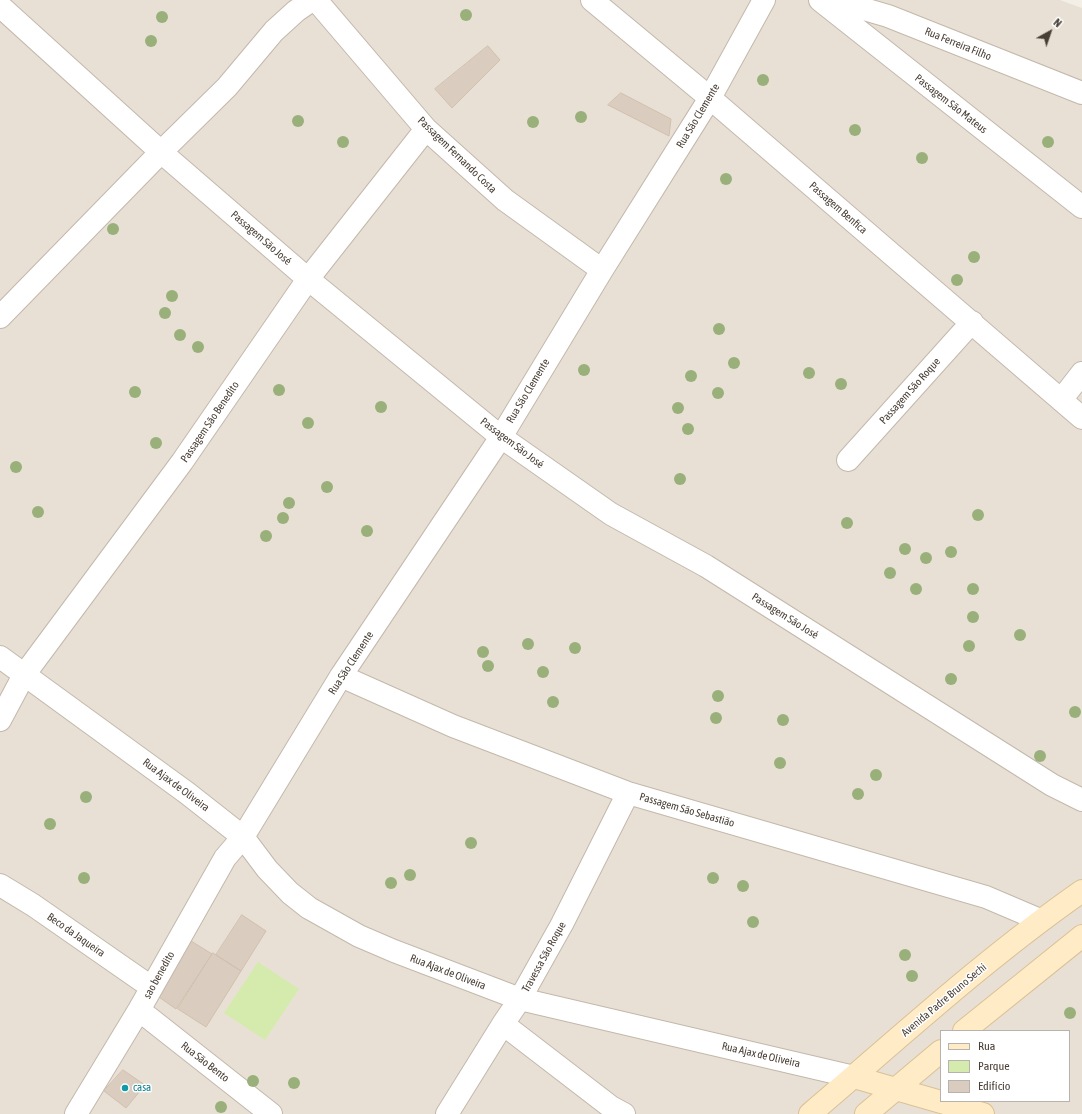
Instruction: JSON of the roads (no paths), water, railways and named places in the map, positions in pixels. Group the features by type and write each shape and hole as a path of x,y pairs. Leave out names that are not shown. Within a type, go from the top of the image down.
{"main road":[{"name":"Avenida Padre Bruno Sechi","path":"810,1114 946,997 1040,920 1082,891"},
{"path":"965,1030 1082,936"},
{"path":"866,1114 940,1052"},
{"name":"Rua Ajax de Oliveira","path":"854,1077 940,1101"},
{"name":"Rua Ajax de Oliveira","path":"943,1102 983,1114"}],"street":[{"path":"0,317 161,152 227,87 274,31 296,11 312,0"},
{"name":"Passagem Fernando Costa","path":"316,0 426,129 505,200 602,270"},
{"name":"Passagem Benfica","path":"592,0 710,98 1082,418"},
{"name":"Rua São Clemente","path":"243,837 341,676 501,437 602,270 710,98 764,0"},
{"name":"Passagem São Mateus","path":"820,0 1082,207"},
{"name":"Rua Ferreira Filho","path":"833,0 888,16 1082,94"},
{"name":"Passagem São José","path":"0,6 161,152 308,279 501,437 611,514 706,566 1052,785 1082,800"},
{"name":"Passagem São Benedito","path":"0,720 24,675 182,462 308,279 426,129"},
{"name":"Passagem São Roque","path":"848,460 972,322"},
{"path":"1061,400 1082,373"},
{"name":"Rua Ajax de Oliveira","path":"0,657 180,788 243,837 267,869 290,893 309,908 360,936 394,952 520,999 854,1077"},
{"name":"Passagem São Sebastião","path":"341,676 453,726 628,793 986,897 1040,920"},
{"name":"Travessa São Roque","path":"447,1114 520,999 562,924 628,793"},
{"name":"sao benedito","path":"76,1114 139,1010 225,858 243,837"},
{"name":"Beco da Jaqueira","path":"0,885 33,905 151,987"},
{"name":"Rua São Bento","path":"139,1010 271,1114"},
{"path":"503,1024 611,1107 624,1114"}],"place":[{"name":"casa","path":"125,1088"}]}
